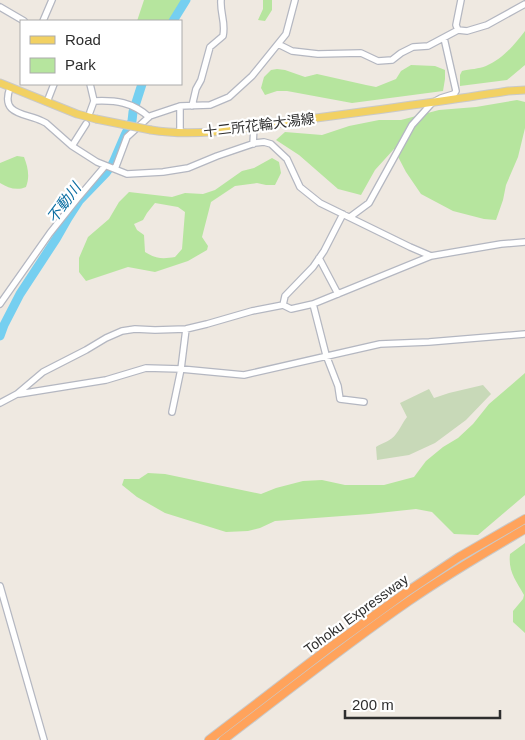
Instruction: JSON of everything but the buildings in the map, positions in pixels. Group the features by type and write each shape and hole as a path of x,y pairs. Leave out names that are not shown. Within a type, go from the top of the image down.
{"highway":[{"name":"Tohoku Expressway","path":"209,740 398,598 459,558 525,519"},
{"name":"Tohoku Expressway","path":"223,740 335,654 410,600 463,565 525,529"}],"main road":[{"name":"十二所花輪大湯線","path":"0,83 77,114 150,130 180,133 232,129 525,90"}],"street":[{"path":"43,20 52,0"},
{"path":"192,106 210,47 223,36 225,23 222,15 221,0"},
{"path":"0,304 50,233 77,199 110,168 127,137 149,117 180,106 210,105 229,98 252,76 286,34 294,0"},
{"path":"458,30 456,25 461,0"},
{"path":"278,44 292,50 318,54 361,53 378,61 392,60 413,47 428,46 458,30 467,31 487,25 525,4"},
{"path":"0,6 22,20"},
{"path":"350,218 369,203 412,125 432,103 454,94 456,91 444,38"},
{"path":"47,102 54,85"},
{"path":"90,85 94,101 90,112"},
{"path":"10,88 6,101 6,106 10,110 46,123 72,146 110,168 127,174 163,172 188,168 253,144 264,142 271,144 288,158 300,187 320,203 431,256"},
{"path":"94,101 119,101 132,106 149,117"},
{"path":"180,106 180,133"},
{"path":"72,146 86,124"},
{"path":"253,144 254,126"},
{"path":"283,305 285,296 319,258 344,214"},
{"path":"0,403 17,394 43,372 106,338 135,328 155,330 186,329 252,311 283,305 291,309 313,304 431,256 501,244 525,242"},
{"path":"319,258 338,294"},
{"path":"313,304 326,355 338,386 340,400 364,402"},
{"path":"172,412 181,368 186,329"},
{"path":"17,394 106,380 146,368 181,368 244,375 380,344 525,334"},
{"path":"0,586 44,740"}],"green space":[{"path":"144,0 184,0 172,20 137,20"},
{"path":"263,0 272,0 272,10 265,21 258,20 263,9"},
{"path":"525,31 525,65 507,80 460,86 462,71 483,67 498,60"},
{"path":"411,65 435,66 445,70 443,91 352,103 287,91 277,91 265,95 261,88 264,77 271,70 277,69 305,77 317,74 376,87 396,79 401,71"},
{"path":"517,100 525,102 525,128 518,157 506,185 496,220 453,211 421,194 406,172 394,149 375,170 361,195 338,189 299,155 276,140 285,132 322,135 349,126 379,120 401,120 439,110 476,107"},
{"path":"17,156 24,157 28,172 26,187 19,189 9,188 0,183 0,163"},
{"path":"272,158 279,162 281,173 275,185 257,183 235,186 211,202 202,237 208,246 207,250 188,261 155,272 128,267 86,281 79,272 79,258 88,237 109,219 119,202 129,192 172,197 185,193 203,194 215,190 242,171 254,168","holes":["155,203 178,207 185,212 182,249 175,257 167,258 156,257 145,252 144,235 137,230 134,224 143,220"]},
{"path":"525,373 525,495 478,535 454,534 432,512 416,509 275,521 248,531 226,532 165,513 137,497 122,485 124,479 139,479 148,473 165,474 261,494 303,481 322,480 345,485 384,485 414,477 426,461 458,438 473,424 489,404"},
{"path":"483,385 491,394 466,420 435,443 409,455 377,460 376,447 394,436 407,417 400,403 429,389 434,398"},
{"path":"525,543 525,633 513,622 513,611 524,595 513,576 510,566 510,554"}],"waterway":[{"name":"不動川","path":"174,20 186,0"},
{"name":"不動川","path":"0,336 20,294 79,201 113,163 132,121 142,85"}]}
